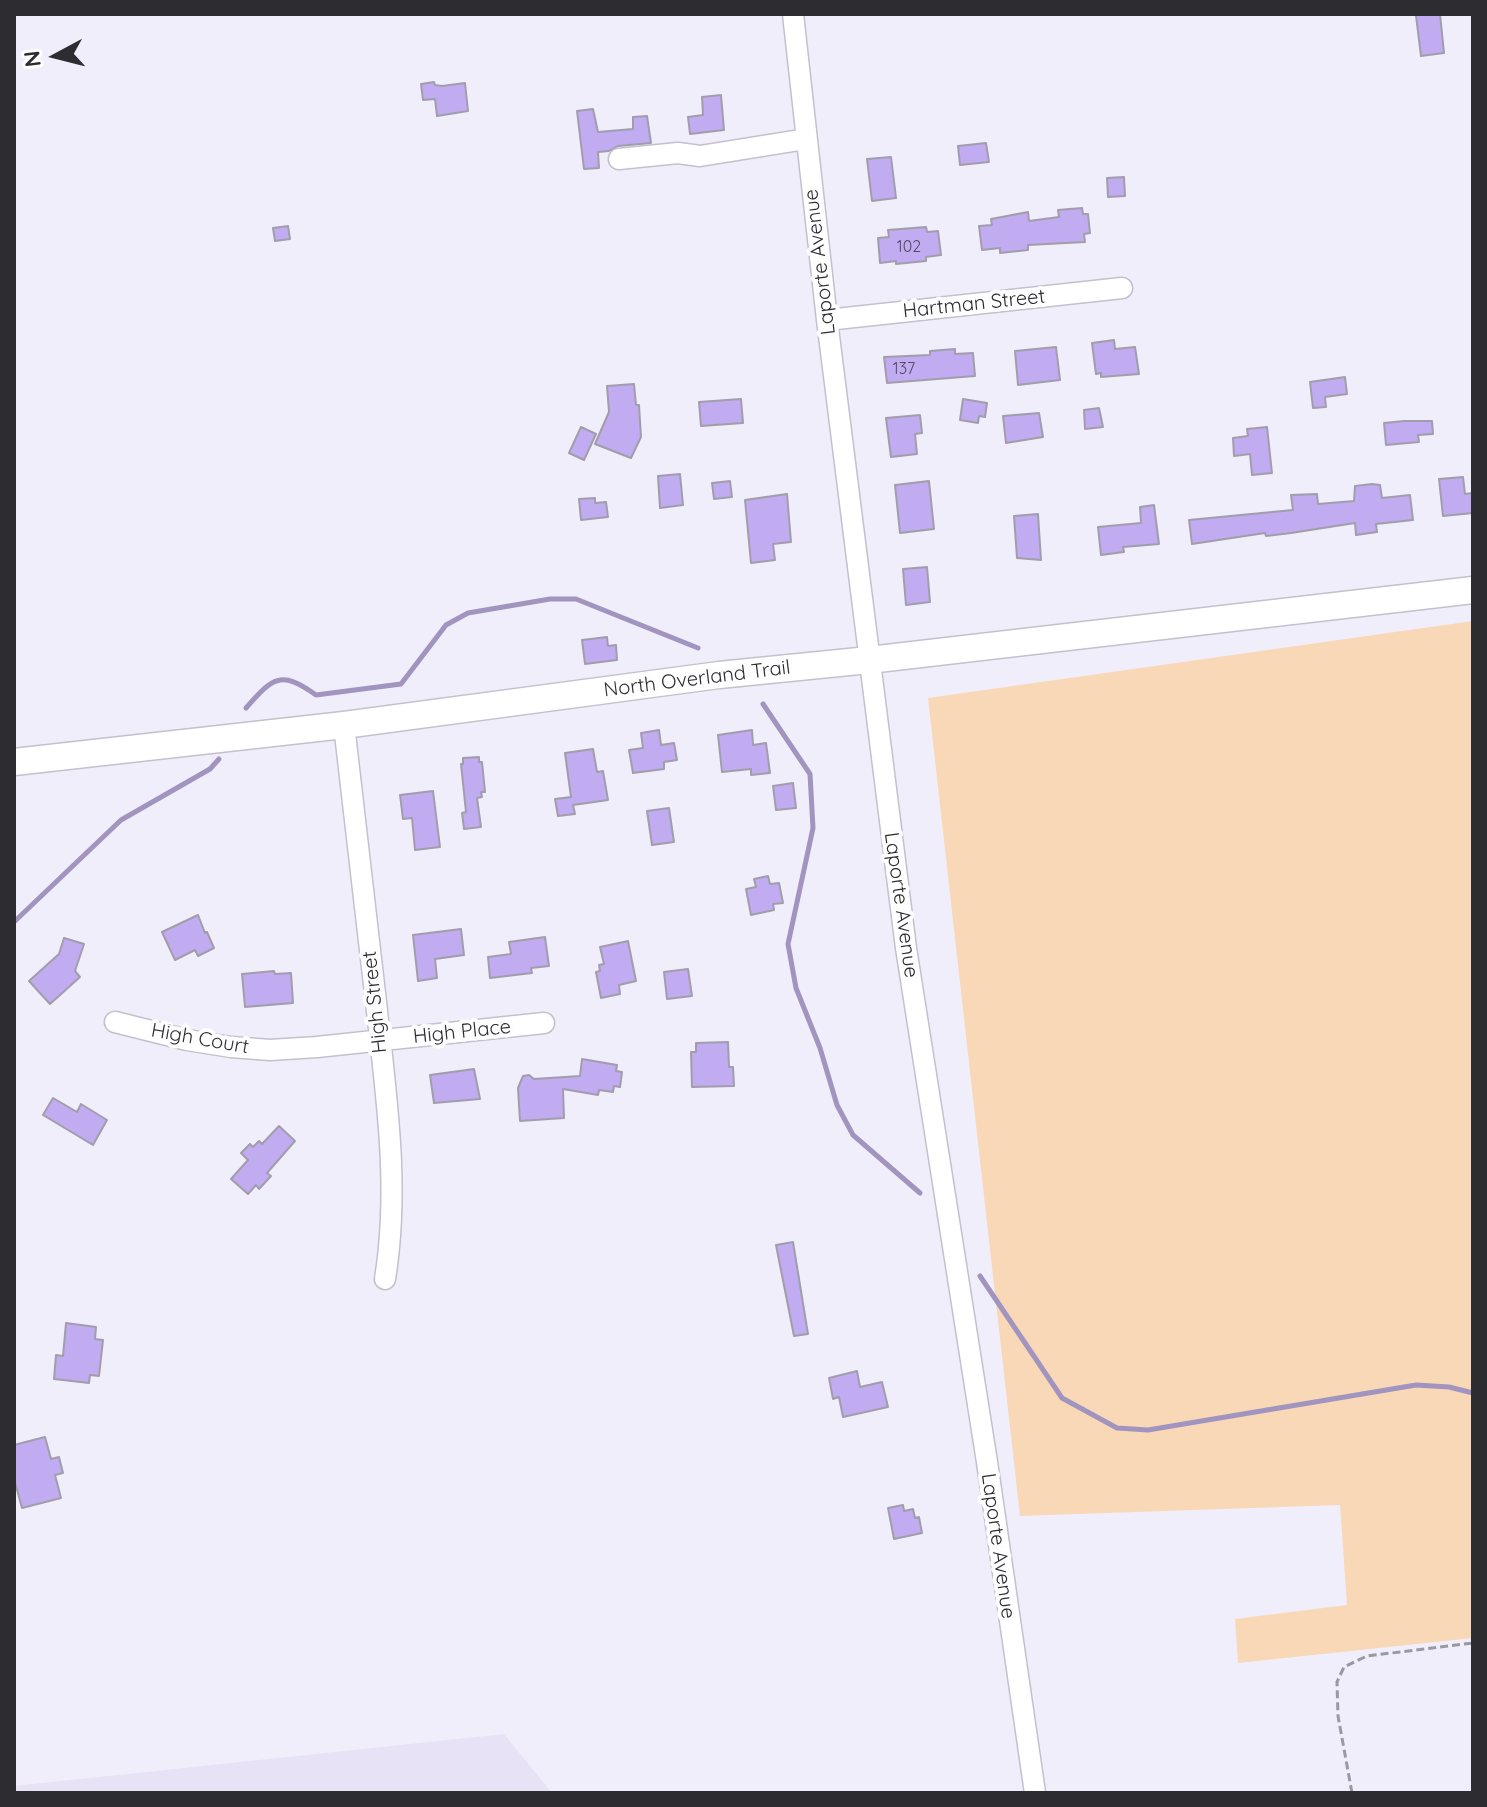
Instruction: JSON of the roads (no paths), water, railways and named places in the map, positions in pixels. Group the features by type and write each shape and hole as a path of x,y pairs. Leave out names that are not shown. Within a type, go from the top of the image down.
{"main road":[{"name":"North Overland Trail","path":"14,762 344,725 719,675 1473,590"}],"street":[{"name":"Laporte Avenue","path":"793,14 827,320 906,948 987,1462 1035,1793"},
{"path":"619,159 678,153 700,156 806,139"},
{"name":"Hartman Street","path":"827,320 1122,288"},
{"name":"High Street","path":"344,725 393,1185 392,1234 385,1279"},
{"name":"High Court","path":"115,1022 231,1047 270,1050 380,1041"},
{"name":"High Place","path":"380,1041 544,1023"}],"waterway":[{"path":"246,708 263,689 278,680 294,682 316,695 401,684 446,625 468,613 550,599 576,599 698,648"},
{"path":"763,704 810,774 813,828 788,944 796,988 820,1048 837,1105 853,1135 920,1193"},
{"path":"14,922 121,820 210,769 219,759"},
{"path":"980,1276 1062,1398 1117,1428 1148,1430 1416,1385 1449,1387 1473,1393"}]}
